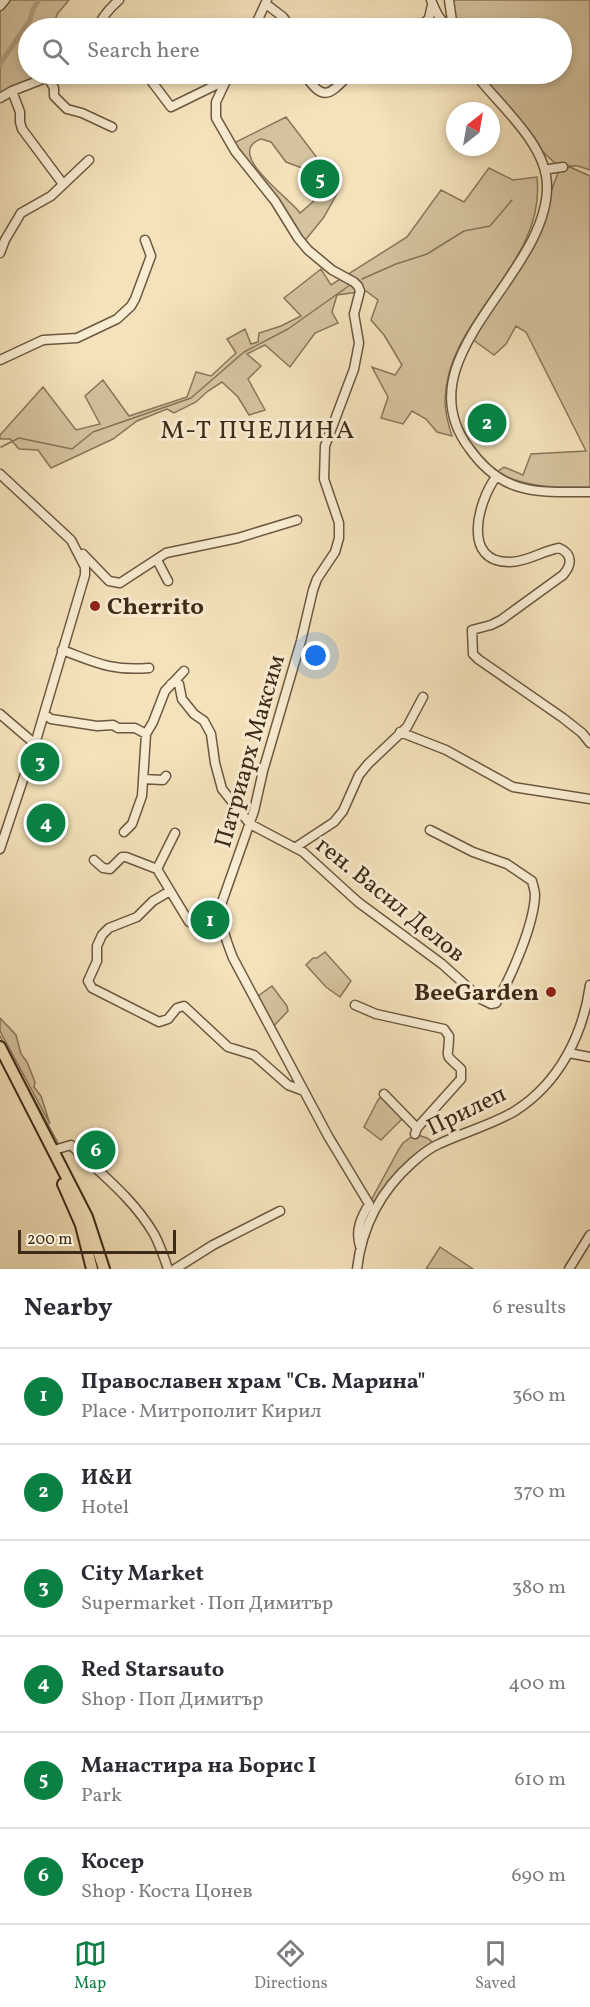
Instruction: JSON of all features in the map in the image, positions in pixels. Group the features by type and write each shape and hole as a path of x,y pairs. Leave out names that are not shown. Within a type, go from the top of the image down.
{"main road":[{"path":"0,1047 32,1111 81,1225 92,1269"},
{"path":"32,1111 58,1148 87,1217 104,1269"}],"street":[{"path":"0,6 5,0"},
{"path":"103,18 119,0"},
{"path":"448,0 451,18"},
{"path":"432,1 439,18"},
{"path":"429,18 432,1"},
{"path":"259,18 266,2 284,18"},
{"path":"0,98 30,84"},
{"path":"53,84 54,96 67,109 112,127"},
{"path":"154,84 171,107 218,84"},
{"name":"Патриарх Максим","path":"225,84 216,102 216,118 236,151 275,201 308,250 359,288 354,314 358,343 357,357 347,391 325,446 324,479 339,523 339,538 335,552 316,579 301,641 270,743 256,806 221,910 223,930 233,958 339,1156 369,1204 360,1221 358,1239 360,1246"},
{"path":"312,84 317,90 329,93 339,84"},
{"path":"483,84 529,138 541,159 548,184 542,222 458,359 452,385 455,424 475,457 496,477 511,485 531,491 590,492"},
{"path":"12,91 20,112 22,129 63,184"},
{"path":"0,253 4,240 21,213 51,196 89,160"},
{"path":"545,172 549,169 563,167"},
{"path":"0,360 43,340 77,338 117,319 131,306 141,287 151,256 145,240"},
{"path":"0,474 71,540 94,568 114,583 126,580 166,553 228,540 297,520"},
{"path":"496,477 483,500 476,533 479,545 485,552 507,562 522,560 559,548 570,556 570,563 563,575 501,620 472,630 473,654 563,718 590,742"},
{"path":"0,849 35,744 85,575 85,567 71,540"},
{"path":"157,560 168,581"},
{"path":"62,650 105,666 120,669 149,668"},
{"path":"124,832 132,824 142,796 146,734 165,691 184,671"},
{"name":"ген. Васил Делов","path":"171,684 176,682 179,684 182,699 204,722 211,734 215,764 222,789 250,824 283,843 296,847 358,902 442,964 481,999 491,1004 496,1003 512,972 527,930 535,898 532,881 507,864 473,852 430,830"},
{"path":"296,847 334,822 343,811 359,775 411,720 423,697"},
{"path":"0,714 35,744"},
{"path":"44,714 51,719 97,726 113,725 118,728 135,728 146,734"},
{"path":"400,732 446,750 513,787 590,800"},
{"path":"143,779 163,780 166,776"},
{"path":"157,869 175,832"},
{"path":"94,860 103,868 110,869 126,856 157,869 189,922 223,930"},
{"path":"170,891 153,901 137,917 104,931 98,940 97,961 88,985 159,1022 168,1019 177,1008 184,1006 228,1047 254,1055 288,1085 304,1091"},
{"name":"Прилеп","path":"357,1269 360,1246 374,1209 385,1191 402,1171 436,1145 515,1111 544,1087 569,1053 580,1029 590,985"},
{"path":"355,1005 376,1014 444,1029 449,1036 448,1059 459,1066 463,1075 416,1131 384,1094"},
{"path":"569,1053 590,1057"},
{"path":"58,1148 71,1144 99,1168 128,1200 154,1235 168,1269"},
{"path":"175,1269 213,1245 280,1211"},
{"path":"569,1269 590,1235"}],"shaded area":[{"path":"7,0 69,0 56,18 18,18 18,84 32,84 0,98 0,8"},
{"path":"452,0 590,0 590,170 578,166 558,166 540,149 488,84 572,84 572,18 455,18"},
{"path":"286,117 340,188 324,217 303,243 232,144","holes":["261,139 271,142 286,162 305,169 315,200 300,213 254,165 250,154 251,146"]},
{"path":"570,167 590,176 590,487 554,487 531,484 497,472 504,467 523,475 531,454 586,451 526,332 516,326 506,344 494,355 472,339 542,229 549,197 559,170"},
{"path":"489,168 513,180 537,177 536,208 527,237 513,264 478,315 462,342 450,370 445,404 452,436 437,432 426,419 412,411 403,424 381,418 388,397 372,367 395,375 402,365 384,335 371,320 378,300 366,291 337,295 332,312 338,323 315,333 290,367 265,345 247,354 261,366 248,379 265,410 249,415 238,397 222,382 196,402 174,413 167,409 137,421 113,439 51,468 38,450 19,449 10,439 0,439 0,435 43,387 76,430 100,424 85,396 103,380 129,416 187,397 196,372 211,376 236,353 227,339 245,329 251,344 258,342 259,333 301,316 284,298 321,269 331,285 407,237 441,190 464,202"},
{"path":"325,952 351,981 340,997 326,987 306,965 313,958"},
{"path":"272,986 287,1006 288,1011 270,1030 254,999"},
{"path":"0,1018 16,1035 21,1054 27,1062 35,1082 34,1087 41,1096 50,1124 0,1031"},
{"path":"384,1094 405,1116 381,1140 364,1127 378,1100"},
{"path":"415,1134 434,1143 399,1171 358,1236 369,1204 399,1149"},
{"path":"440,1247 473,1269 426,1269"}],"waterway":[{"path":"31,18 39,0"},
{"path":"0,64 18,38"},
{"path":"362,279 427,254 464,231 490,226 512,200"},
{"path":"1,447 19,438 72,449 93,432 191,398 244,352 288,329 350,285"},
{"path":"0,1036 58,1143"}],"place":[{"name":"Манастира на Борис І","path":"320,179"},
{"name":"И&И","path":"487,423"},
{"name":"Cherrito","path":"95,606"},
{"name":"City Market","path":"40,762"},
{"name":"Red Starsauto","path":"46,823"},
{"name":"Православен храм \"Св. Марина\"","path":"210,920"},
{"name":"BeeGarden","path":"551,992"},
{"name":"Косер","path":"96,1150"}],"district":[{"name":"М-Т ПЧЕЛИНА","path":"258,429"}]}
